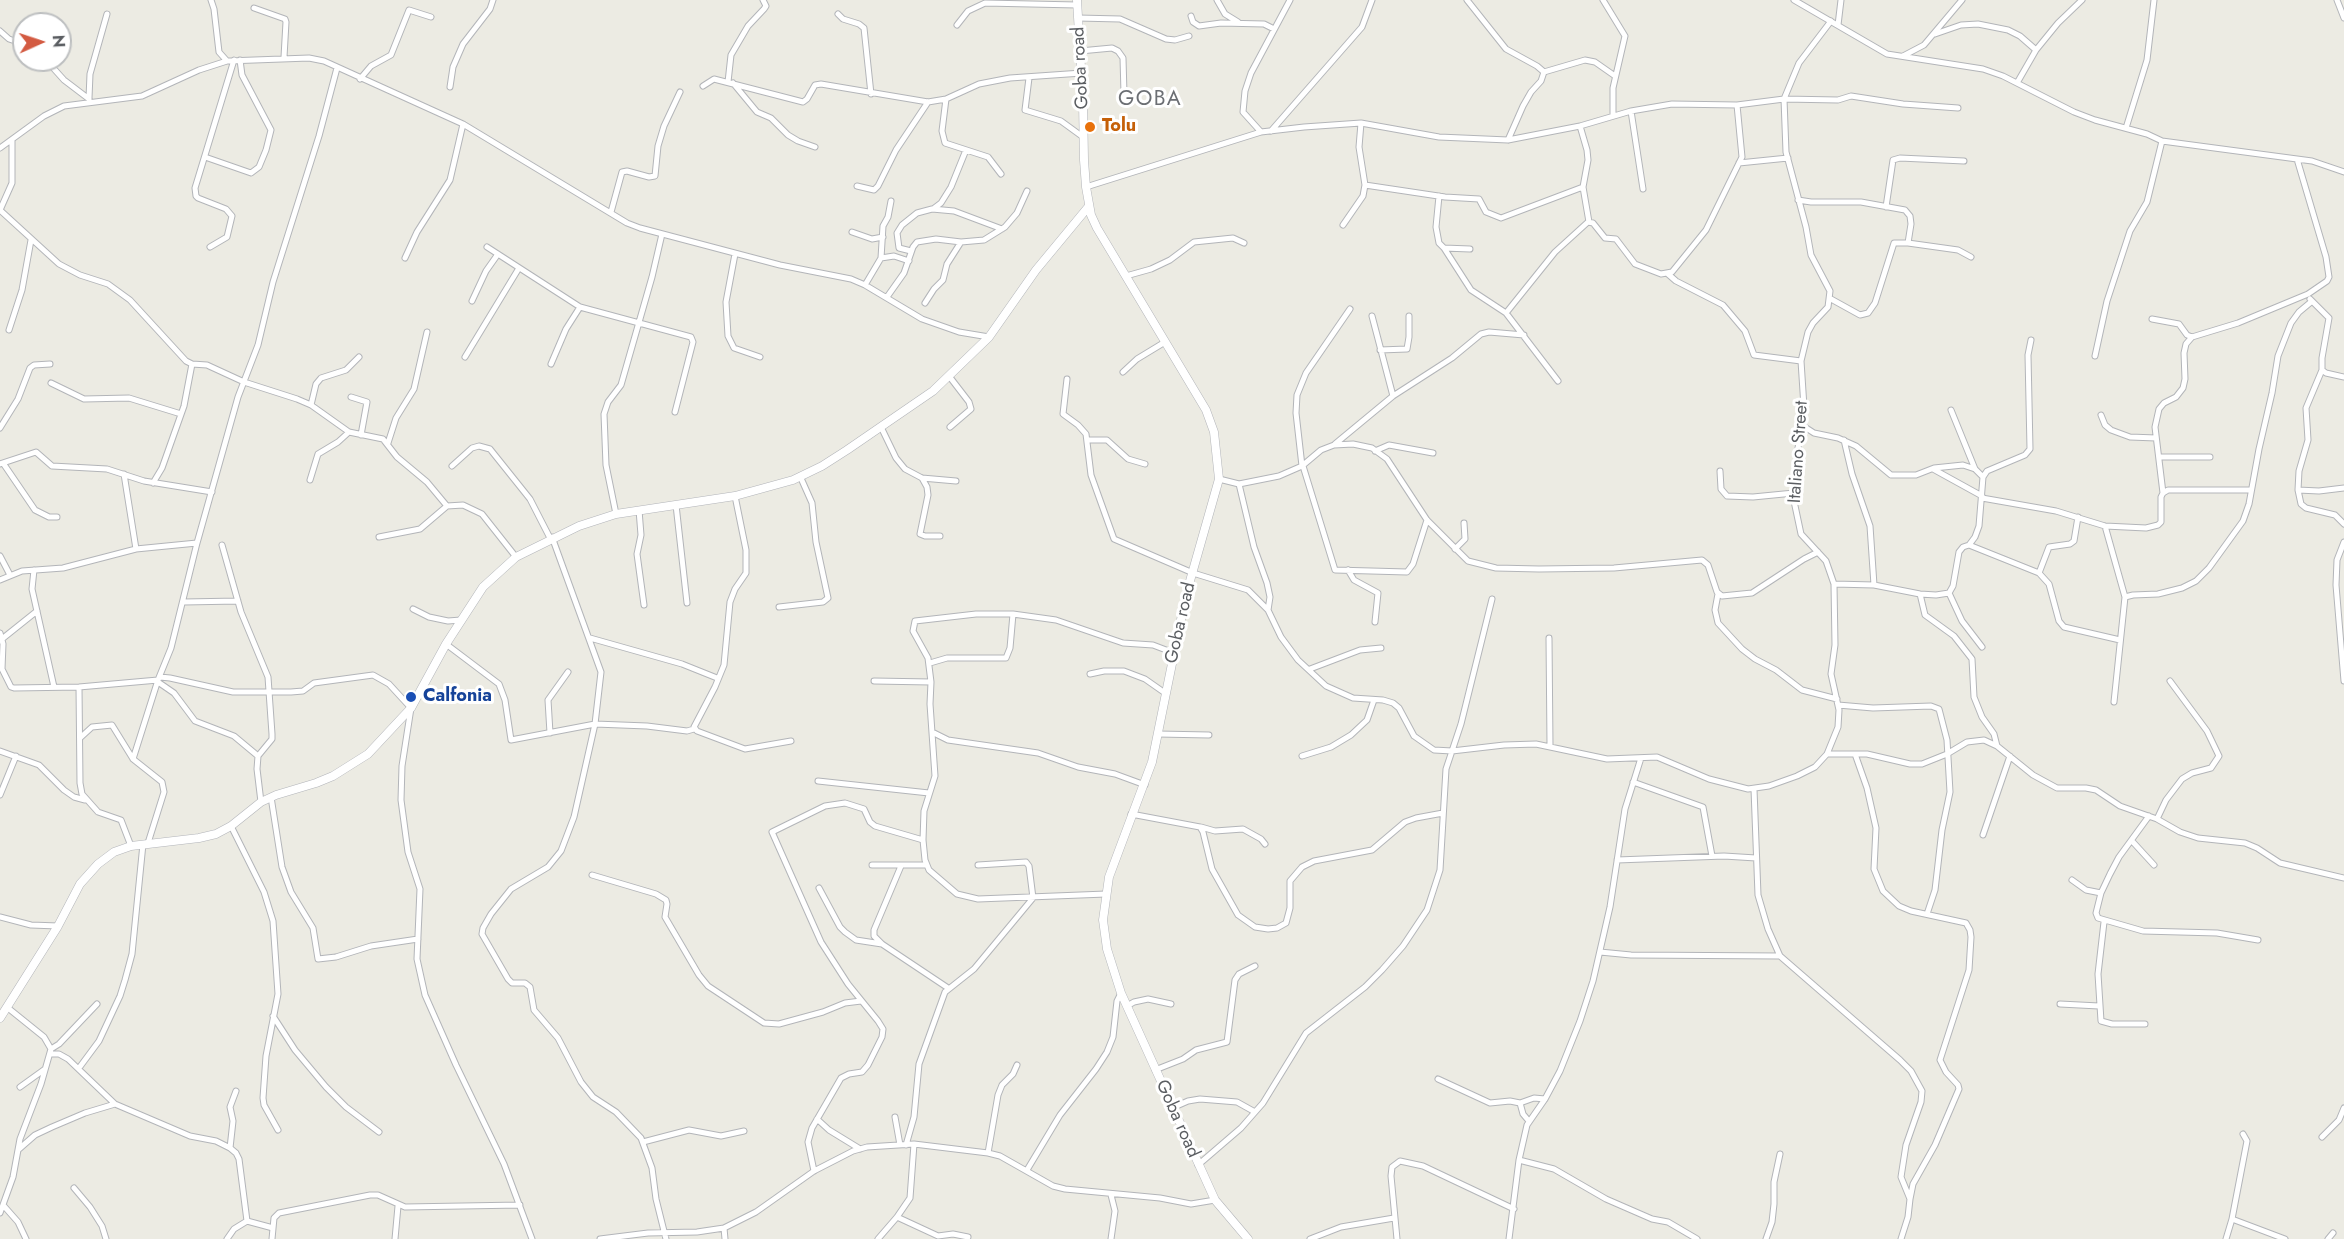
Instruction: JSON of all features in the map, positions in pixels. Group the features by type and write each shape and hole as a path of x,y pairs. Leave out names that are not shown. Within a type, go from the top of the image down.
{"street":[{"path":"211,0 219,52 227,61"},
{"path":"450,87 453,67 463,44 490,9 493,0"},
{"path":"763,0 764,9 748,26 731,55 731,83 757,112 771,118 788,135 815,147"},
{"path":"1217,0 1225,14 1239,24"},
{"path":"1261,132 1243,112 1244,99 1251,73 1290,0"},
{"path":"1271,131 1362,27 1372,0"},
{"path":"1467,0 1506,49 1544,72"},
{"path":"1603,0 1625,36 1615,76 1613,116"},
{"path":"1794,0 1876,48 1899,57 1983,69 2017,83 2074,112 2147,134 2162,141 2228,152 2312,161 2344,172"},
{"path":"1838,25 1841,0"},
{"path":"1899,57 1916,51 1935,34 1962,0"},
{"path":"2017,83 2036,50 2058,22 2082,0"},
{"path":"2126,128 2147,60 2154,0"},
{"path":"2337,0 2343,14"},
{"path":"957,25 968,10 985,3 1077,3"},
{"name":"Goba road","path":"1077,3 1082,73 1083,137 1089,206 1097,228 1206,410 1214,432 1219,479 1193,573 1145,785 1131,814 1116,855 1106,894 1103,920 1107,949 1121,993 1215,1200 1248,1239"},
{"path":"254,8 285,19 284,57"},
{"path":"360,79 371,66 391,55 409,10 431,17"},
{"path":"91,100 90,74 107,14"},
{"path":"838,14 843,19 864,28 871,94"},
{"path":"1191,16 1192,22 1199,26 1268,24 1274,29"},
{"path":"1078,18 1120,19 1166,39 1175,40 1189,36"},
{"path":"1831,21 1799,63 1784,99 1788,158 1812,259 1827,284 1830,299 1860,315 1868,313 1875,303 1892,244 1908,243 1958,250 1971,257"},
{"path":"1935,34 1961,25 1978,24 2008,30 2020,36 2036,50"},
{"path":"0,31 12,40"},
{"path":"1080,51 1112,48 1119,51 1123,58 1124,94"},
{"path":"0,148 55,110 91,100 142,96 199,70 227,61 284,57 309,58 324,61 463,124 627,223 735,254 840,276 866,285 922,319 949,329 989,337"},
{"path":"204,158 251,173 257,171 266,150 271,130 242,75 237,60"},
{"path":"210,247 227,237 232,216 226,209 196,196 195,188 237,60"},
{"path":"1544,72 1581,60 1591,60 1615,76"},
{"path":"133,759 171,648 197,543 244,382 258,345 273,282 319,136 337,68"},
{"path":"57,72 91,100"},
{"path":"1508,140 1523,106 1541,81 1544,72"},
{"path":"703,86 714,79 803,102 815,85 928,102 946,99 979,84 1010,78 1082,73"},
{"path":"1029,78 1025,110 1061,121 1083,137"},
{"path":"611,212 622,172 655,176 658,146 664,126 680,92"},
{"path":"1086,187 1261,132 1271,131 1361,123 1378,124 1439,137 1508,140 1580,126 1631,111 1672,104 1737,105 1784,99 1838,100 1851,96 1903,104 1958,108"},
{"path":"946,99 943,140 945,143 988,157 1001,174"},
{"path":"857,186 874,190 878,186 897,150 928,102"},
{"path":"1580,126 1588,160 1583,187 1590,222 1603,237 1616,239 1635,264 1661,274 1668,274 1674,270 1706,230 1742,157 1737,105"},
{"path":"1631,111 1643,189"},
{"path":"1343,225 1360,202 1365,185 1359,147 1361,123"},
{"path":"405,258 417,232 447,186 463,124"},
{"path":"12,141 12,183 0,210 59,264 80,275 108,284 130,300 142,310 180,357 192,364 215,368 244,382 297,399 311,405 349,432 378,437 388,443 397,458 427,482 447,506"},
{"path":"2095,356 2107,301 2130,231 2147,202 2162,141"},
{"path":"911,252 899,248 897,232 916,213 938,206 946,196 961,167 966,150"},
{"path":"1739,163 1788,158"},
{"path":"1886,207 1893,160 1896,158 1964,161"},
{"path":"1931,469 1982,497 2078,517 2106,526 2146,528 2158,525 2161,522 2163,493 2155,427 2159,409 2164,402 2176,396 2183,388 2186,344 2192,337 2238,323 2308,294 2321,287 2329,277 2314,211 2297,159"},
{"path":"1365,185 1439,196 1479,198 1486,213 1501,218 1583,187"},
{"path":"887,297 904,273 917,242 984,240 1010,224 1027,191"},
{"path":"1439,196 1437,237 1439,243 1470,290 1506,313 1557,381"},
{"path":"1798,200 1848,201 1905,210 1911,224 1908,243"},
{"path":"866,285 881,258 883,226 888,217 891,201"},
{"path":"0,1018 80,884 98,864 114,852 145,843 199,838 216,834 231,826 261,802 316,783 342,771 368,754 411,708 446,644 483,587 516,557 551,538 616,514 735,496 800,476 822,466 881,427 933,391 989,337 1036,270 1089,206"},
{"path":"932,209 954,211 1002,229"},
{"path":"1506,313 1555,252 1590,222"},
{"path":"852,232 872,239 883,237"},
{"path":"616,514 606,465 604,414 608,402 621,385 662,234"},
{"path":"1125,276 1145,272 1161,265 1194,242 1233,238 1244,243"},
{"path":"9,330 22,290 31,240"},
{"path":"926,303 934,289 944,280 948,264 961,242"},
{"path":"487,247 580,307 686,334 692,339 675,412"},
{"path":"1444,248 1470,249"},
{"path":"472,302 486,271 498,254"},
{"path":"735,254 726,302 728,336 734,348 760,357"},
{"path":"881,258 894,255 909,261"},
{"path":"465,357 519,268"},
{"path":"1668,274 1676,281 1723,305 1749,337 1754,355 1801,361"},
{"path":"2308,294 2312,302 2326,312 2330,318 2322,358 2322,370 2306,408 2308,440 2299,471 2298,490 2301,504 2306,508 2335,515 2344,524"},
{"name":"Italiano Street","path":"1827,754 1838,727 1838,702 1831,674 1835,645 1833,584 1826,561 1801,534 1797,525 1794,469 1804,406 1801,361 1808,332 1828,307 1830,299"},
{"path":"2126,597 2157,594 2182,588 2202,577 2243,521 2272,393 2278,356 2290,323 2312,302"},
{"path":"550,364 566,329 580,307"},
{"path":"1350,309 1306,373 1297,395 1296,413 1302,466 1316,505 1333,568 1335,570 1407,572 1413,564 1427,520"},
{"path":"1372,316 1393,396"},
{"path":"1380,350 1407,349 1409,316"},
{"path":"2152,319 2179,324 2187,335 2192,337"},
{"path":"388,443 396,418 414,389 427,333"},
{"path":"1334,445 1393,396 1452,358 1484,333 1524,335"},
{"path":"1949,593 1953,586 1959,552 1976,537 1983,477 1994,467 2025,455 2030,449 2028,355 2031,340"},
{"path":"1124,372 1137,359 1165,342"},
{"path":"311,405 316,384 321,378 346,370 359,357"},
{"path":"0,428 18,399 30,368 34,365 50,364"},
{"path":"153,483 162,468 181,414 192,364"},
{"path":"2322,370 2326,374 2344,377"},
{"path":"949,376 969,402 971,409 950,427"},
{"path":"1067,379 1063,414 1086,434 1091,475 1114,539 1193,573 1248,590 1268,610 1281,637 1298,660 1326,686 1353,698 1383,700 1399,708 1414,736 1434,750 1452,751 1504,745 1550,745 1607,759 1657,757 1709,779 1735,787 1754,789 1797,776 1815,767 1827,754 1876,756 1910,764 1922,764 1975,740 1984,740 1997,746 2033,775 2050,785 2062,789 2096,790 2120,806 2157,819 2180,832 2198,838 2245,843 2280,863 2344,878"},
{"path":"51,383 84,399 129,398 181,414"},
{"path":"351,396 367,402 361,435"},
{"path":"1951,410 1975,469 1983,477"},
{"path":"2101,415 2111,430 2130,437 2156,438"},
{"path":"1800,424 1823,436 1844,440 1856,446 1891,475 1916,475 1931,469 1963,465 1975,469"},
{"path":"881,427 900,464 911,473 922,478 956,481"},
{"path":"310,480 318,454 349,432"},
{"path":"1088,441 1107,440 1128,459 1145,464"},
{"path":"1844,440 1852,474 1870,526 1874,585"},
{"path":"1219,479 1239,484 1279,476 1302,466 1321,450 1334,445 1353,444 1375,451 1387,459 1427,520 1468,561 1496,568 1614,568 1702,560 1708,565 1718,594 1715,610 1718,624 1742,649 1803,690 1838,702 1873,708 1938,707 1944,726 1950,792 1942,830 1935,890 1927,914"},
{"path":"1375,451 1389,445 1434,453"},
{"path":"452,466 472,448 479,446 490,449 530,499 551,538 590,638 602,677 597,697 595,724 574,817 561,851 548,867 512,889 491,914 482,934 508,979 512,983 525,983 530,987 534,1010 558,1038 581,1082 593,1097 628,1123 644,1142 652,1168 656,1199 666,1239"},
{"path":"57,517 49,517 34,510 1,464 36,453 52,466 106,469 153,483 212,492"},
{"path":"2158,457 2210,457"},
{"path":"1720,471 1721,489 1727,496 1753,497 1794,493"},
{"path":"124,474 136,549"},
{"path":"779,608 823,602 828,598 816,542 812,503 800,476"},
{"path":"922,478 928,495 920,534 940,536"},
{"path":"1239,484 1254,547 1267,583 1270,597 1268,610"},
{"path":"2298,490 2319,491 2344,488"},
{"path":"2163,493 2174,489 2251,490"},
{"path":"694,729 715,687 725,658 732,595 746,573 748,565 735,496"},
{"path":"379,537 420,529 447,506 463,505 482,514 516,557"},
{"path":"676,505 687,603"},
{"path":"639,510 641,535 637,554 644,604"},
{"path":"2040,573 2049,547 2070,544 2074,541 2078,517"},
{"path":"1455,549 1465,539 1464,524"},
{"path":"2106,526 2126,597 2114,702"},
{"path":"2344,542 2337,560 2336,585 2344,681"},
{"path":"0,580 10,575 34,570 63,568 136,549 197,543"},
{"path":"222,545 238,601 264,664 269,690 272,739 258,756 257,769 261,802"},
{"path":"1969,545 2040,573 2049,584 2059,621 2064,627 2120,639"},
{"path":"1718,594 1722,596 1752,593 1818,552"},
{"path":"0,556 10,575"},
{"path":"34,570 32,589 54,687"},
{"path":"1348,570 1354,580 1378,593 1375,622"},
{"path":"1833,584 1874,585 1920,594 1949,593"},
{"path":"1949,593 1962,621 1982,647"},
{"path":"1920,594 1925,615 1954,636 1972,659 1974,697 1982,717 1994,734 1997,746"},
{"path":"1198,1165 1231,1138 1255,1112 1306,1033 1365,987 1382,970 1413,932 1427,910 1440,870 1444,788 1492,598"},
{"path":"184,602 238,601"},
{"path":"413,609 429,617 448,621 463,620"},
{"path":"37,611 1,636 1,664 11,687 79,687 170,678 233,692 303,691 314,683 373,675 389,684 411,708"},
{"path":"1106,894 991,900 966,896 957,894 926,865 923,840 924,810 935,776 934,734 930,704 930,663 913,631 915,621 976,614 1013,614 1056,620 1123,643 1153,645 1174,653"},
{"path":"930,663 947,658 1006,658 1009,654 1013,614"},
{"path":"590,638 682,664 717,678"},
{"path":"1549,638 1550,745"},
{"path":"446,644 499,684 505,700 510,740 595,724 647,726 687,731 694,729 745,749 790,741"},
{"path":"1310,669 1360,650 1382,648"},
{"path":"1090,674 1124,671 1145,679 1165,693"},
{"path":"550,733 548,700 568,672"},
{"path":"159,680 174,693 195,721 234,736 258,756"},
{"path":"874,681 931,682"},
{"path":"2157,819 2182,779 2192,773 2211,768 2219,756 2207,731 2170,681"},
{"path":"79,687 80,783 85,800"},
{"path":"1302,756 1331,747 1351,735 1369,717 1374,700"},
{"path":"411,708 402,766 401,800 408,852 420,890 417,959 425,996 456,1065 494,1140 532,1239"},
{"path":"79,1068 99,1041 122,988 132,954 145,843 165,788 162,782 133,759 112,725 92,727 80,739"},
{"path":"934,734 948,740 1038,753 1078,767 1115,774 1145,785"},
{"path":"1158,734 1209,735"},
{"path":"0,750 39,765 74,797 85,800 98,812 121,820 131,846"},
{"path":"1855,754 1867,788 1876,828 1873,862 1880,885 1890,900 1899,906 1966,923 1971,937 1969,970 1940,1060 1946,1072 1959,1084 1959,1089 1935,1145 1913,1184 1902,1239"},
{"path":"0,795 16,756"},
{"path":"1983,835 2010,756"},
{"path":"1509,1239 1519,1160 1528,1120 1545,1099 1576,1033 1600,952 1625,809 1641,758"},
{"path":"818,781 929,793"},
{"path":"1633,782 1703,807 1712,856"},
{"path":"1754,789 1758,895 1780,956 1868,1029 1900,1059 1919,1084 1922,1096 1906,1145 1901,1177 1910,1199"},
{"path":"271,797 283,873 291,892 313,928 318,960 371,946 418,939"},
{"path":"814,1171 808,1142 817,1119 841,1078 865,1069 882,1037 881,1026 834,964 821,942 772,832 825,806 845,803 864,809 870,822 875,826 923,840"},
{"path":"1200,827 1212,869 1238,915 1255,927 1268,929 1277,928 1286,923 1290,908 1290,881 1302,867 1314,861 1372,850 1406,822 1443,813"},
{"path":"1131,814 1215,831 1243,829 1262,839 1265,844"},
{"path":"2149,816 2119,857 2101,893 2096,915 2098,918 2104,922 2143,930 2217,933 2258,940"},
{"path":"231,826 264,892 273,921 278,994 266,1056 263,1098 264,1105 278,1130"},
{"path":"2132,841 2154,865"},
{"path":"1617,860 1712,856 1756,858"},
{"path":"903,1145 914,1117 919,1064 948,988 974,969 1033,898 1029,866 1026,862 978,866"},
{"path":"872,865 926,865"},
{"path":"902,866 874,930 875,938 948,988"},
{"path":"592,875 656,894 666,900 665,917 699,975 708,986 764,1023 779,1024 823,1012 845,1003 861,1001"},
{"path":"2072,880 2086,890 2101,893"},
{"path":"819,888 845,932 856,940 882,944"},
{"path":"0,917 31,925 57,926"},
{"path":"2104,922 2098,974 2100,1018 2103,1023 2145,1024"},
{"path":"1600,952 1631,955 1780,956"},
{"path":"1155,1070 1183,1059 1196,1050 1227,1042 1235,980 1239,975 1255,966"},
{"path":"1027,1170 1060,1115 1107,1052 1113,1037 1116,1009 1121,993"},
{"path":"1127,1006 1148,999 1171,1004"},
{"path":"2060,1004 2099,1006"},
{"path":"0,1213 13,1177 20,1138 51,1052 97,1005"},
{"path":"8,1008 44,1037 51,1052 64,1056 116,1104 190,1136 216,1142 236,1153 239,1159 247,1221"},
{"path":"273,1016 295,1050 326,1088 346,1107 379,1132"},
{"path":"988,1153 998,1095 1017,1065"},
{"path":"20,1088 46,1069"},
{"path":"1438,1078 1490,1103 1510,1101 1520,1103 1534,1098 1545,1099"},
{"path":"230,1148 233,1122 230,1107 236,1091"},
{"path":"1172,1108 1200,1099 1237,1102 1255,1112"},
{"path":"1520,1103 1523,1114 1528,1120"},
{"path":"19,1149 35,1135 52,1127 85,1113 116,1104"},
{"path":"2322,1137 2341,1120 2344,1108"},
{"path":"895,1117 903,1145"},
{"path":"817,1119 829,1130 860,1149"},
{"path":"644,1142 689,1130 722,1136 744,1131"},
{"path":"2226,1239 2247,1140 2243,1134"},
{"path":"878,1239 910,1198 914,1144"},
{"path":"600,1239 724,1228 771,1202 814,1171 860,1149 914,1144 988,1153 1065,1189 1160,1198 1191,1204 1215,1200"},
{"path":"1766,1239 1773,1213 1774,1182 1780,1154"},
{"path":"1519,1160 1554,1169 1606,1199 1652,1219 1668,1222 1697,1239"},
{"path":"1397,1239 1391,1172 1392,1167 1400,1161 1423,1166 1514,1209"},
{"path":"74,1188 102,1226 106,1239"},
{"path":"272,1239 275,1217 279,1213 374,1194 398,1206 520,1205"},
{"path":"1110,1239 1115,1211 1111,1195"},
{"path":"3,1205 18,1222 26,1239"},
{"path":"395,1239 398,1206"},
{"path":"897,1217 938,1236 950,1234 968,1237"},
{"path":"1310,1239 1341,1227 1394,1218"},
{"path":"2232,1219 2283,1238"},
{"path":"227,1239 234,1229 247,1221 273,1228"},
{"path":"724,1228 725,1239"},
{"path":"2328,1239 2333,1233"}],"place":[{"name":"Tolu","path":"1090,127"},
{"name":"Calfonia","path":"411,697"}],"district":[{"name":"GOBA","path":"1150,100"}]}
